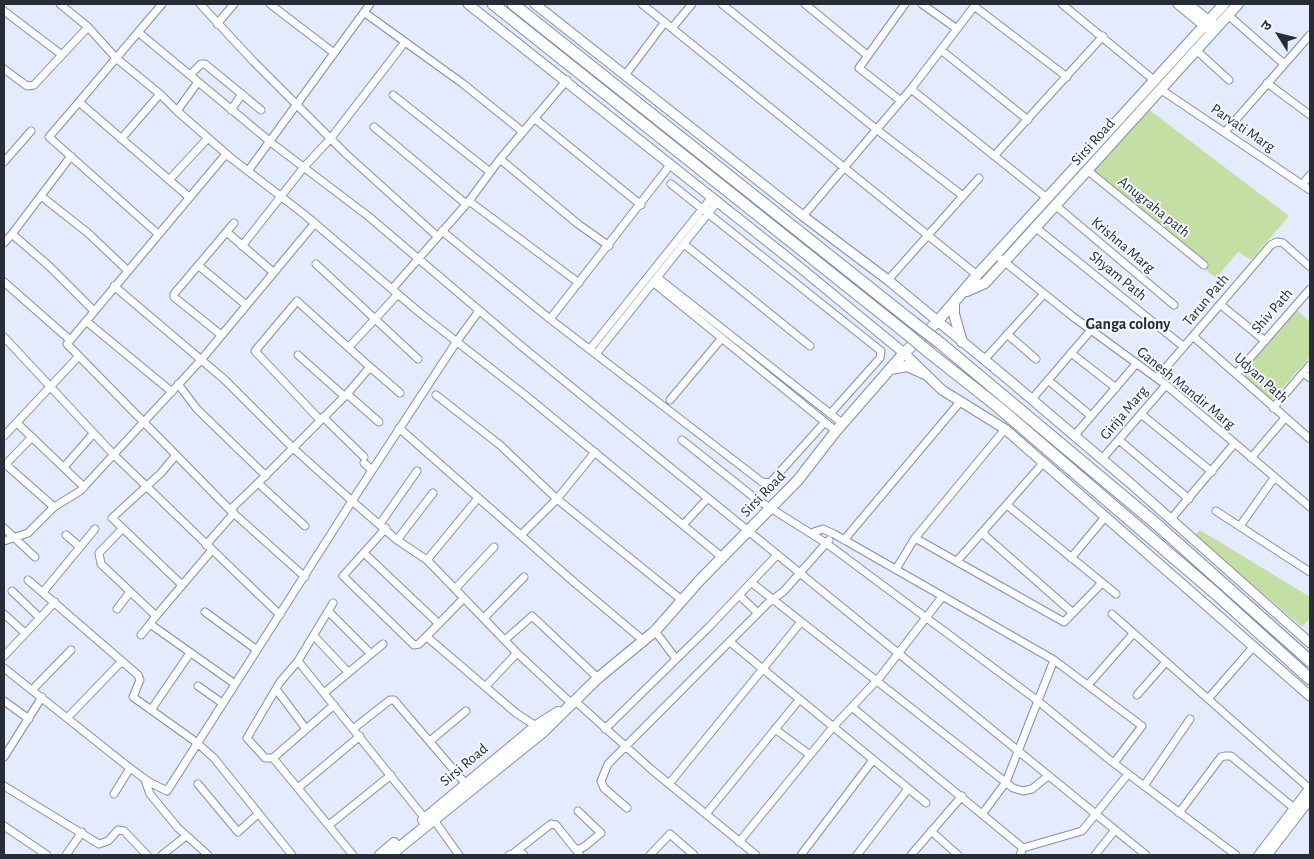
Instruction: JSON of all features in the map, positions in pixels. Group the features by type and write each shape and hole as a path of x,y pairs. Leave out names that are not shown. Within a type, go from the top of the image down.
{"highway":[{"path":"493,4 1004,412 1310,679"},
{"path":"513,4 940,343 1154,522 1310,661"}],"main road":[{"name":"Sirsi Road","path":"380,855 544,732 598,678 655,631 700,580 798,480 839,427 904,353 937,322 964,292 976,275 1000,258 1035,227 1051,202 1087,170 1158,85 1196,50 1224,4"},
{"name":"Sirsi Road","path":"964,292 985,282 1000,258 1210,27 1228,15 1238,4"},
{"path":"954,303 954,314 962,342"},
{"path":"888,371 907,366 925,374"},
{"name":"Sirsi Road","path":"390,855 429,820 465,783 536,726 573,702"}],"street":[{"path":"60,4 88,27 116,58 160,94 176,111 226,154 314,223 395,292 595,452 723,558"},
{"path":"157,233 49,137 162,4"},
{"path":"200,4 330,138 440,233 767,484 770,483 825,422"},
{"path":"218,24 234,4"},
{"path":"270,4 334,53"},
{"path":"248,172 370,4"},
{"path":"468,4 567,80 715,199 904,353 942,390 1005,429 1310,696"},
{"path":"535,4 626,74 803,216 888,280 1075,435 1310,643"},
{"path":"642,4 976,275"},
{"path":"672,28 692,4"},
{"path":"722,4 876,129 963,196"},
{"path":"805,4 867,55"},
{"path":"901,101 860,71 860,65 905,4"},
{"path":"922,4 957,29"},
{"name":"Parvati Marg","path":"1062,4 1103,36 1158,85 1310,190"},
{"path":"1178,4 1210,27"},
{"path":"1188,4 1210,27"},
{"path":"803,216 911,89 975,5 1067,77"},
{"path":"4,11 62,55"},
{"path":"365,13 462,83 522,132"},
{"path":"1228,15 1284,64"},
{"path":"626,74 664,22"},
{"path":"4,69 30,86 88,27"},
{"path":"138,32 231,110 418,257 479,311 707,499 1146,855"},
{"path":"1226,132 1310,35"},
{"path":"994,156 1103,36"},
{"path":"242,246 405,42"},
{"path":"941,50 1028,120"},
{"path":"1196,50 1229,80"},
{"path":"190,75 203,63 261,110"},
{"path":"349,347 376,318 418,257 467,202 522,132 567,80"},
{"path":"176,111 198,82"},
{"path":"1267,83 1310,115"},
{"name":"Krishna Marg","path":"911,89 1051,202 1174,305"},
{"path":"121,138 160,94"},
{"path":"231,110 242,94"},
{"path":"393,95 490,172"},
{"path":"78,102 189,197"},
{"path":"534,118 641,205"},
{"path":"374,127 467,202 579,283"},
{"path":"4,162 30,131"},
{"path":"170,180 208,138"},
{"path":"226,154 157,233 67,344 232,512 305,577"},
{"path":"4,243 71,156"},
{"path":"500,159 578,224 609,246"},
{"path":"550,319 609,246 671,164"},
{"name":"Anugraha path","path":"1087,170 1204,265"},
{"path":"1302,185 1310,175"},
{"path":"888,280 978,178"},
{"path":"671,184 881,351 880,358 830,414"},
{"path":"41,196 88,234 127,270"},
{"path":"593,352 715,199"},
{"path":"593,352 656,280 684,244 705,211"},
{"path":"220,334 174,297 174,294 234,222"},
{"path":"4,542 24,536 34,529 54,507 84,487 201,360 220,334 314,223"},
{"name":"Shyam Path","path":"1035,227 1184,347"},
{"path":"226,233 273,272"},
{"path":"12,234 49,266 94,310"},
{"name":"Tarun Path","path":"1157,378 1271,245 1277,242 1282,244 1310,267"},
{"path":"684,244 810,346"},
{"name":"Ganesh Mandir Marg","path":"1000,258 1091,330 1166,385 1310,508"},
{"path":"316,264 418,359"},
{"path":"199,266 245,304"},
{"path":"656,280 830,414 839,427"},
{"path":"656,280 722,338 825,422 839,427"},
{"path":"4,282 70,340"},
{"path":"114,286 225,380 292,448 352,501 398,540 426,560 485,617 518,653 573,702 756,855"},
{"name":"Shiv Path","path":"1236,374 1310,289"},
{"path":"984,360 1044,294"},
{"path":"372,470 256,351 297,301 400,392"},
{"path":"1221,305 1265,341"},
{"path":"4,668 130,768 167,791 196,742 305,577 399,428 479,311"},
{"path":"86,321 172,392"},
{"path":"1032,399 1091,330"},
{"path":"1007,334 1036,359"},
{"name":"Udyan Path","path":"1194,337 1273,408 1310,438"},
{"path":"670,400 722,338"},
{"path":"5,340 114,455 280,615"},
{"path":"1071,353 1116,388"},
{"path":"298,355 379,422"},
{"path":"4,436 79,356"},
{"path":"1075,435 1136,364"},
{"path":"1273,408 1310,365"},
{"path":"141,635 182,585 232,512 370,367"},
{"path":"1304,373 1310,378"},
{"path":"1048,380 1091,416"},
{"path":"178,384 197,409 266,476"},
{"name":"Girija Marg","path":"1102,459 1166,385"},
{"path":"436,394 500,445 557,499 683,601"},
{"path":"844,540 960,402"},
{"path":"1141,414 1212,472"},
{"path":"1251,458 1285,418"},
{"path":"17,422 84,487"},
{"path":"399,428 606,610 644,640"},
{"path":"896,569 915,538 1005,429"},
{"path":"64,467 94,434"},
{"path":"32,437 5,464 54,507"},
{"path":"682,440 756,499 811,533 1038,701 1128,774 1236,855"},
{"path":"1119,440 1189,500"},
{"path":"1171,519 1189,500 1234,444"},
{"path":"521,534 557,499 595,452"},
{"path":"176,455 161,473 112,518 182,585"},
{"path":"957,561 1044,462"},
{"path":"417,471 364,553 343,576 414,645 419,644 427,637 464,598"},
{"path":"1240,526 1274,478"},
{"path":"258,484 305,526"},
{"path":"398,540 433,493"},
{"path":"426,560 478,498"},
{"path":"683,525 707,499"},
{"path":"1007,505 1116,594"},
{"path":"1216,511 1310,572"},
{"path":"1071,558 1106,516"},
{"path":"4,528 35,556"},
{"path":"123,528 99,553 101,564 156,616"},
{"path":"43,592 95,529"},
{"path":"811,533 823,529 834,534 1054,660 1088,685 1142,726 1114,763"},
{"path":"982,533 1073,613"},
{"path":"627,808 604,788 602,781 608,764 772,599 784,591 834,534"},
{"path":"66,535 80,547"},
{"path":"915,538 1064,622 1102,583"},
{"path":"455,589 494,547"},
{"path":"364,553 439,624"},
{"path":"605,729 740,596 777,555"},
{"path":"485,617 524,577"},
{"path":"28,580 138,675 140,680 132,697 196,742 214,758 292,855"},
{"path":"752,583 1006,782 1023,791 1032,789 1048,776"},
{"path":"12,591 40,618"},
{"path":"117,609 130,592"},
{"path":"740,596 758,613"},
{"path":"740,842 833,727 853,708 942,597"},
{"path":"4,656 55,602"},
{"path":"333,603 298,661 276,689 247,738 265,758 273,758 334,705"},
{"path":"205,612 257,650"},
{"path":"329,612 370,654"},
{"path":"4,614 25,633"},
{"path":"1112,614 1310,789 1260,855"},
{"path":"506,639 532,616 598,678"},
{"path":"669,784 802,622"},
{"path":"150,624 235,684"},
{"path":"655,631 676,659"},
{"path":"1088,685 1133,634"},
{"path":"314,636 348,672"},
{"path":"427,637 446,655 486,686 516,714 536,726"},
{"path":"730,642 926,803"},
{"path":"324,693 383,644"},
{"path":"1208,699 1254,646"},
{"path":"32,690 70,650"},
{"path":"151,710 190,653"},
{"path":"486,686 518,653"},
{"path":"983,813 1006,782 1054,660"},
{"path":"68,717 122,661"},
{"path":"298,661 459,855"},
{"path":"1137,695 1166,662"},
{"path":"198,686 222,703"},
{"path":"276,689 306,729"},
{"path":"4,757 42,697"},
{"path":"353,729 390,700 394,700 465,783"},
{"path":"706,814 799,700"},
{"path":"4,701 28,719"},
{"path":"853,708 983,813 1022,852 1082,831 1128,774"},
{"path":"430,741 466,711"},
{"path":"1144,786 1190,719"},
{"path":"775,729 810,756"},
{"path":"298,788 360,736"},
{"path":"1179,813 1220,757 1225,756 1231,756 1295,809"},
{"path":"273,758 353,855"},
{"path":"801,855 873,760"},
{"path":"114,794 130,768"},
{"path":"329,825 391,775"},
{"path":"145,779 150,794 186,836 208,855"},
{"path":"198,784 238,832 258,814"},
{"path":"4,786 103,844 120,829 147,855"},
{"path":"857,855 908,789"},
{"path":"910,855 962,796"},
{"path":"1267,855 1310,799"},
{"path":"512,854 552,824 556,825 578,853 601,833 578,811"},
{"path":"4,826 47,855"},
{"path":"1095,855 1115,830"},
{"path":"66,855 82,832"},
{"path":"931,832 958,855"},
{"path":"650,855 670,834 694,855"},
{"path":"162,855 186,836"},
{"path":"512,854 524,855"}],"green space":[{"path":"1148,109 1289,216 1251,260 1238,252 1216,278 1089,174"},
{"path":"1296,309 1310,322 1310,357 1271,401 1240,373"},
{"path":"1200,530 1310,597 1310,618 1302,627 1195,535"}],"district":[{"name":"Ganga colony","path":"1128,324"}]}
